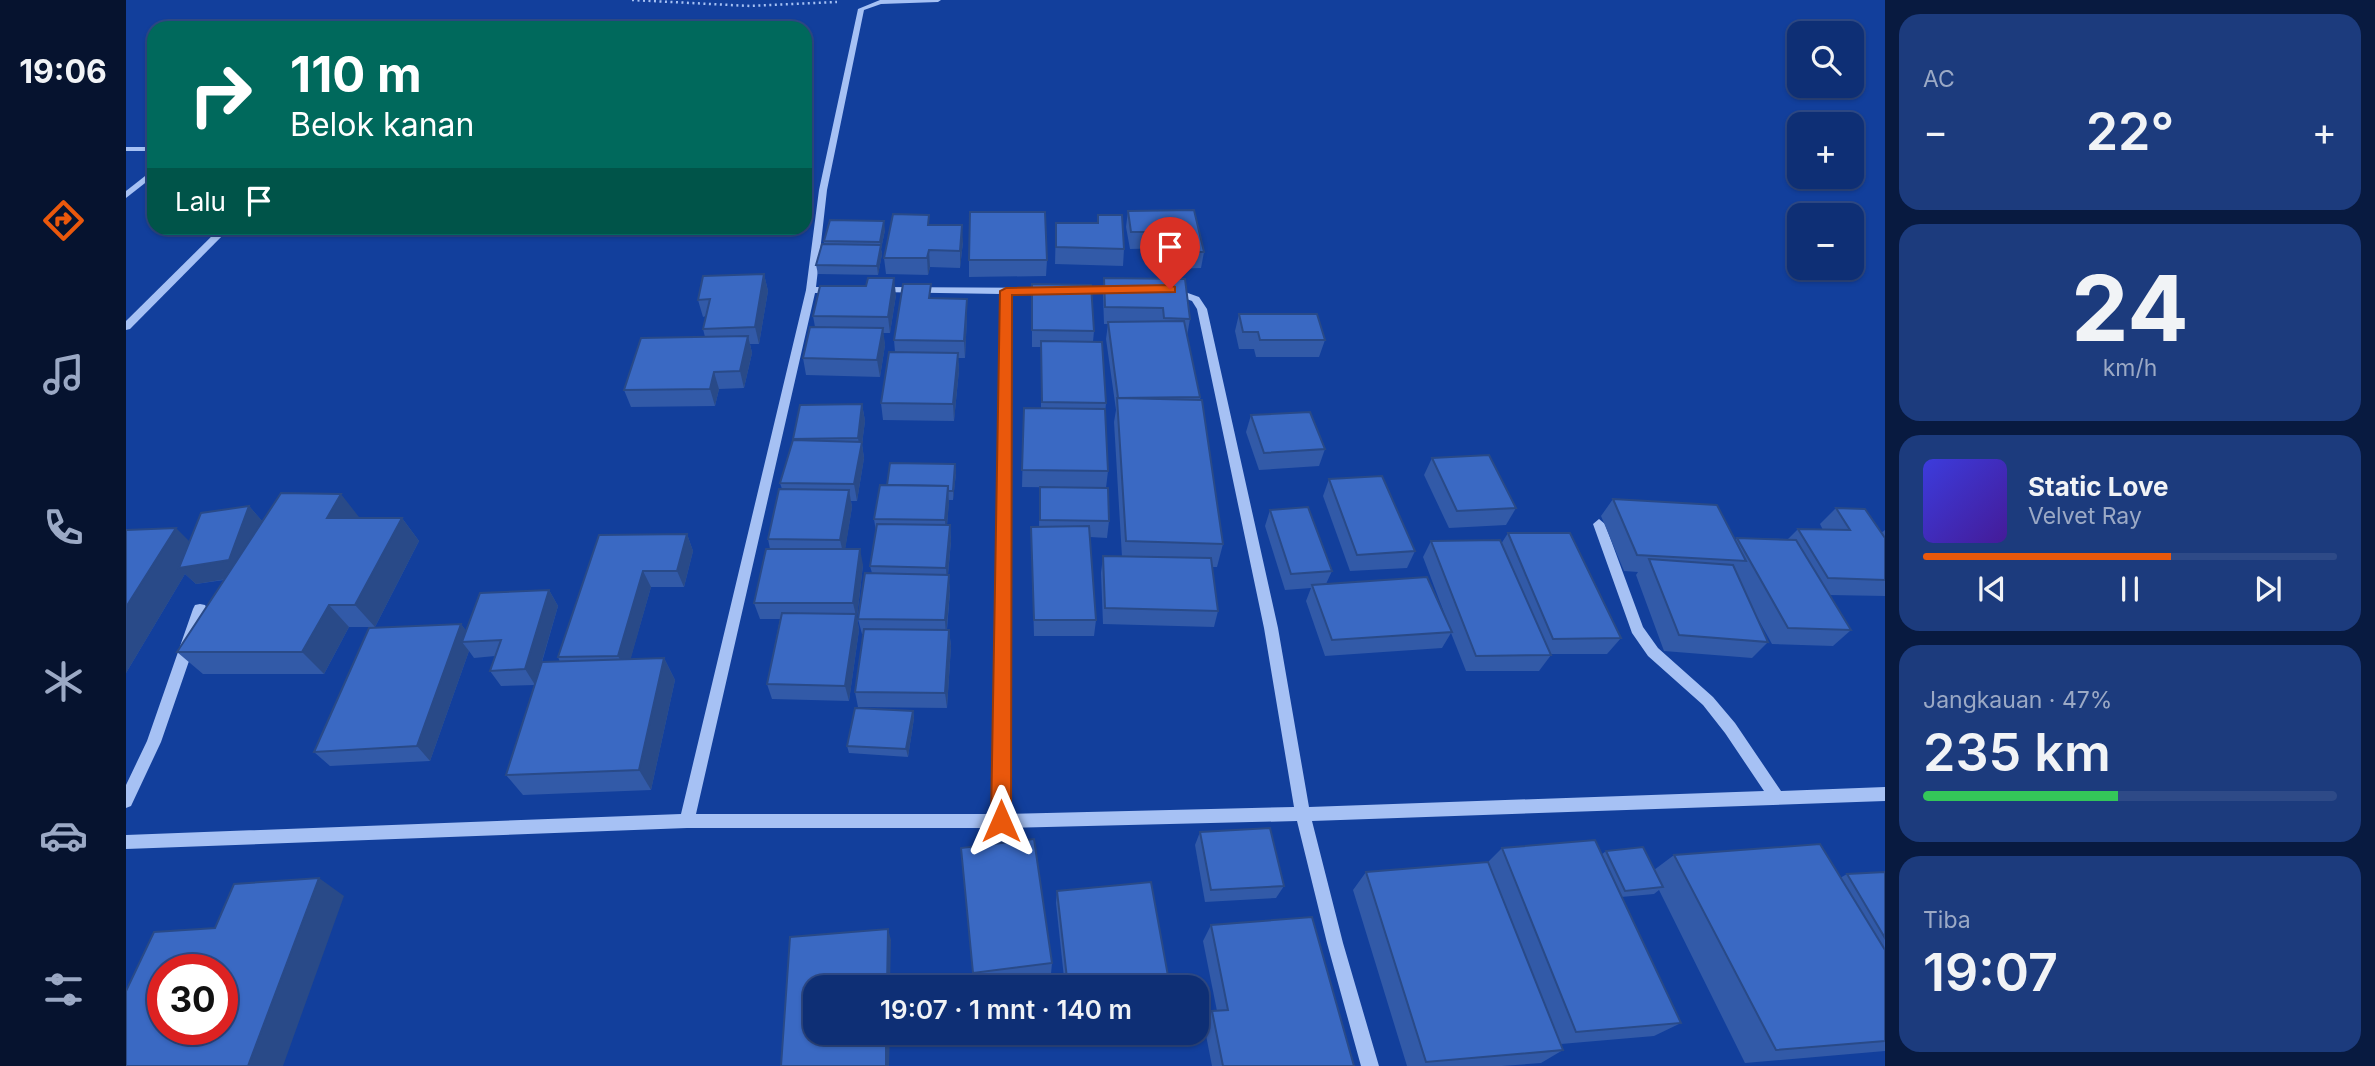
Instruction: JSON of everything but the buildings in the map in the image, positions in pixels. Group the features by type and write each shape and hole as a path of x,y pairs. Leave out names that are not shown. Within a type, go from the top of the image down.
{"street":[{"path":"687,821 811,290 823,190 860,9 880,2 938,0"},
{"path":"126,149 147,149"},
{"path":"126,195 147,178"},
{"path":"126,327 218,235"},
{"path":"1157,289 1186,293 1196,299 1202,309 1271,628 1303,814 1335,943 1370,1066"},
{"path":"811,290 852,290"},
{"path":"866,290 1129,290"},
{"path":"1001,821 1006,291"},
{"path":"1599,524 1637,629 1653,652 1708,701 1723,719 1776,796"},
{"path":"126,801 154,742 200,609"},
{"path":"126,842 687,821 1001,821 1303,814 1885,794"}],"path":[{"path":"632,0 750,6 880,2"}],"route":[{"path":"1001,821 1006,291 1170,289"}]}
